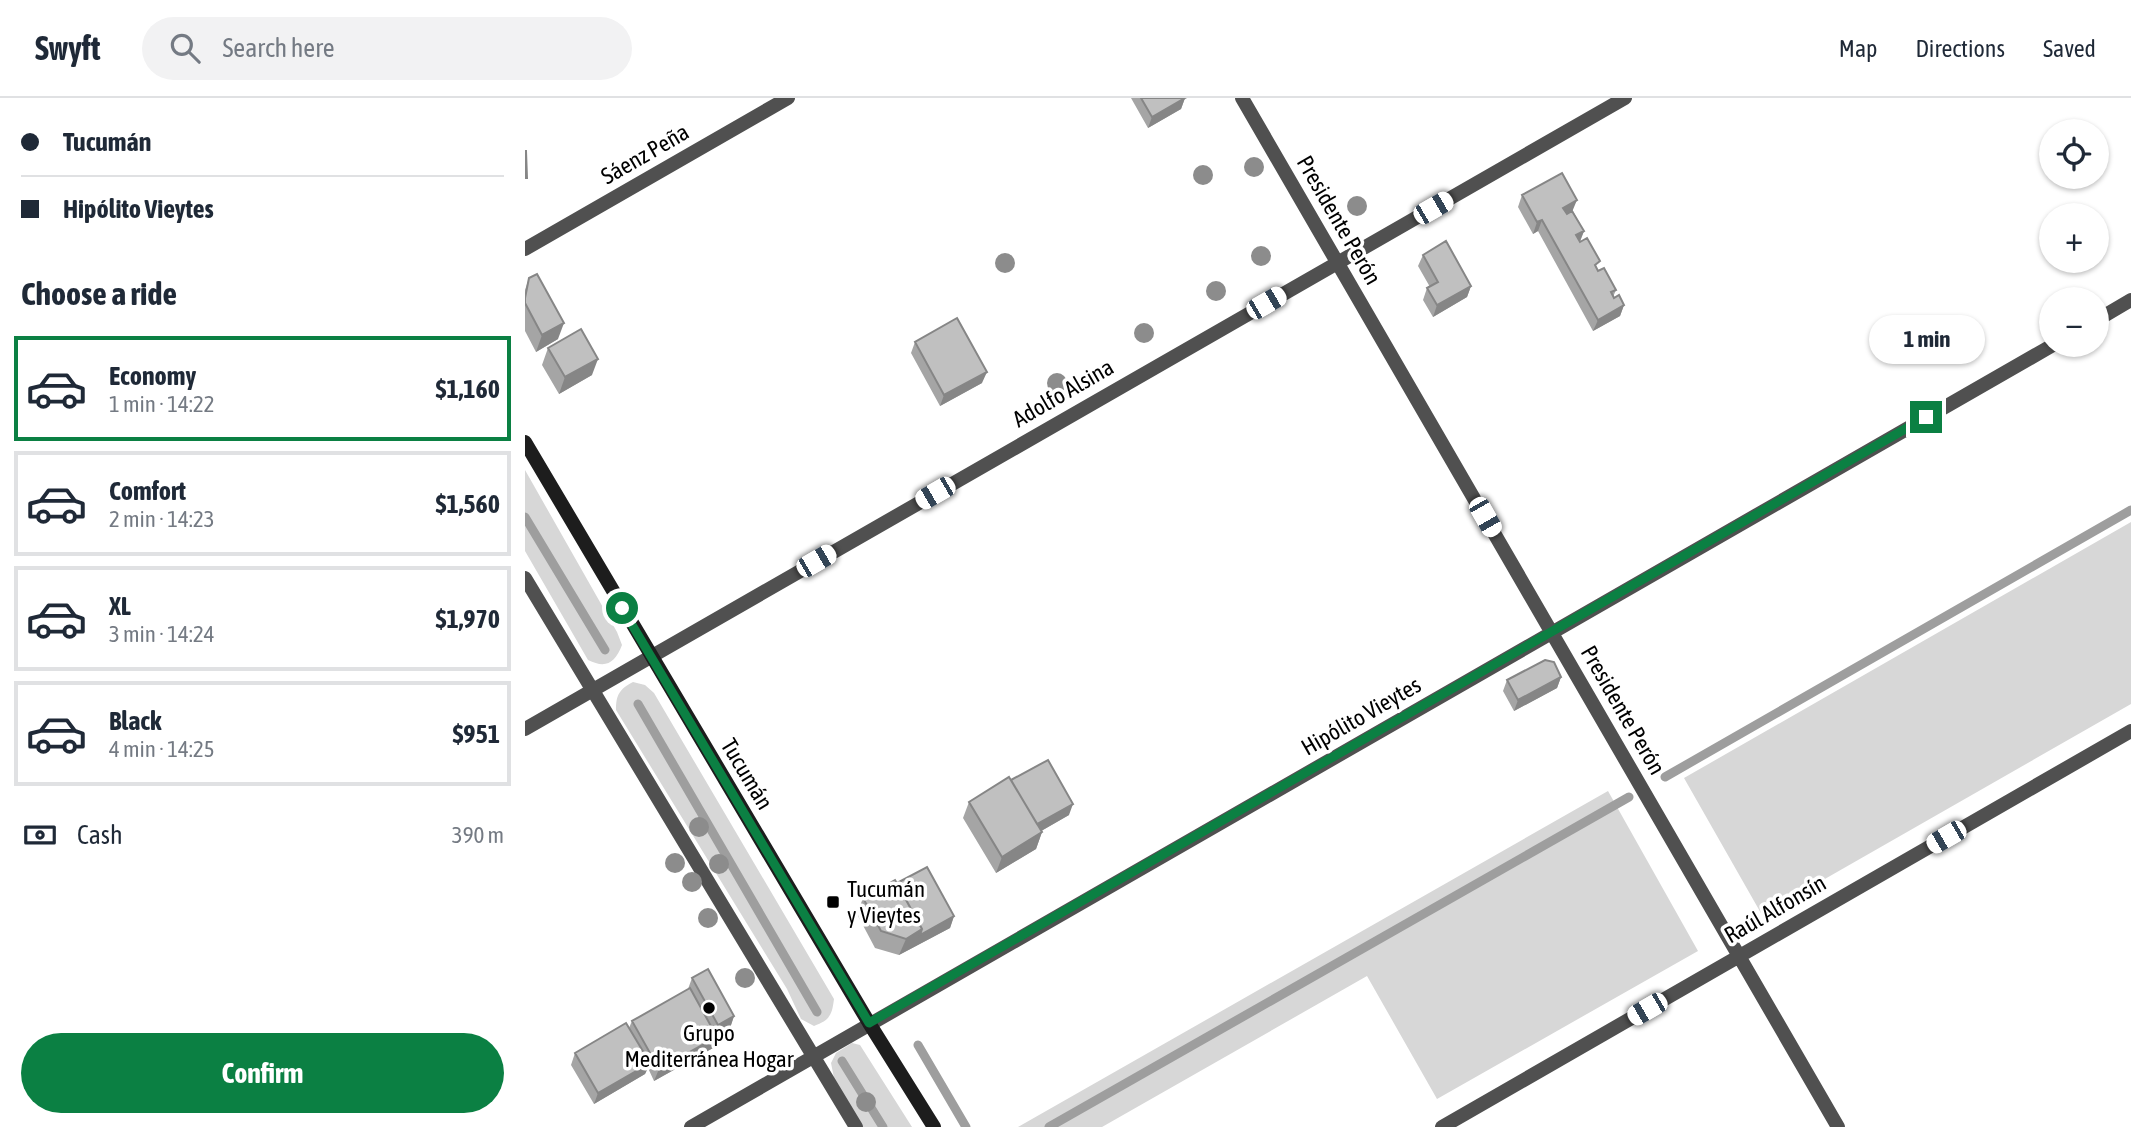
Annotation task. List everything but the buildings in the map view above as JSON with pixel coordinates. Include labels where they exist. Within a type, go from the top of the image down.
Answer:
[{"type":"main road","name":"Tucumán","points":[[525,442],[869,1023],[934,1127]]},
{"type":"street","name":"Sáenz Peña","points":[[525,250],[788,98]]},
{"type":"street","name":"Presidente Perón","points":[[1242,98],[1838,1127]]},
{"type":"street","name":"Adolfo Alsina","points":[[525,729],[1625,98]]},
{"type":"street","points":[[2109,313],[2131,300]]},
{"type":"street","name":"Hipólito Vieytes","points":[[691,1127],[2039,353]]},
{"type":"street","points":[[525,578],[856,1127]]},
{"type":"street","name":"Raúl Alfonsín","points":[[1441,1127],[2131,731]]},
{"type":"shaded area","points":[[525,470],[617,632],[622,645],[609,663],[600,664],[588,660],[525,551]]},
{"type":"shaded area","points":[[2131,522],[2131,704],[1762,915],[1684,778]]},
{"type":"shaded area","points":[[633,682],[645,685],[654,693],[834,999],[831,1013],[824,1022],[814,1026],[801,1019],[787,989],[616,710],[620,693]]},
{"type":"shaded area","points":[[1608,791],[1698,951],[1437,1099],[1367,976],[1102,1127],[1018,1127]]},
{"type":"shaded area","points":[[852,1043],[860,1045],[912,1127],[862,1127],[834,1078],[831,1063],[836,1053]]},
{"type":"waterway","points":[[1665,777],[2131,510]]},
{"type":"waterway","points":[[525,517],[605,650]]},
{"type":"waterway","points":[[638,704],[817,1012]]},
{"type":"waterway","points":[[1049,1127],[1629,797]]},
{"type":"waterway","points":[[918,1045],[966,1127]]},
{"type":"waterway","points":[[842,1061],[883,1127]]},
{"type":"place","name":"Tucumán y Vieytes","points":[[833,902]]},
{"type":"place","name":"Grupo Mediterránea Hogar","points":[[709,1008]]},
{"type":"route","points":[[622,608],[869,1023],[1926,417]]}]
